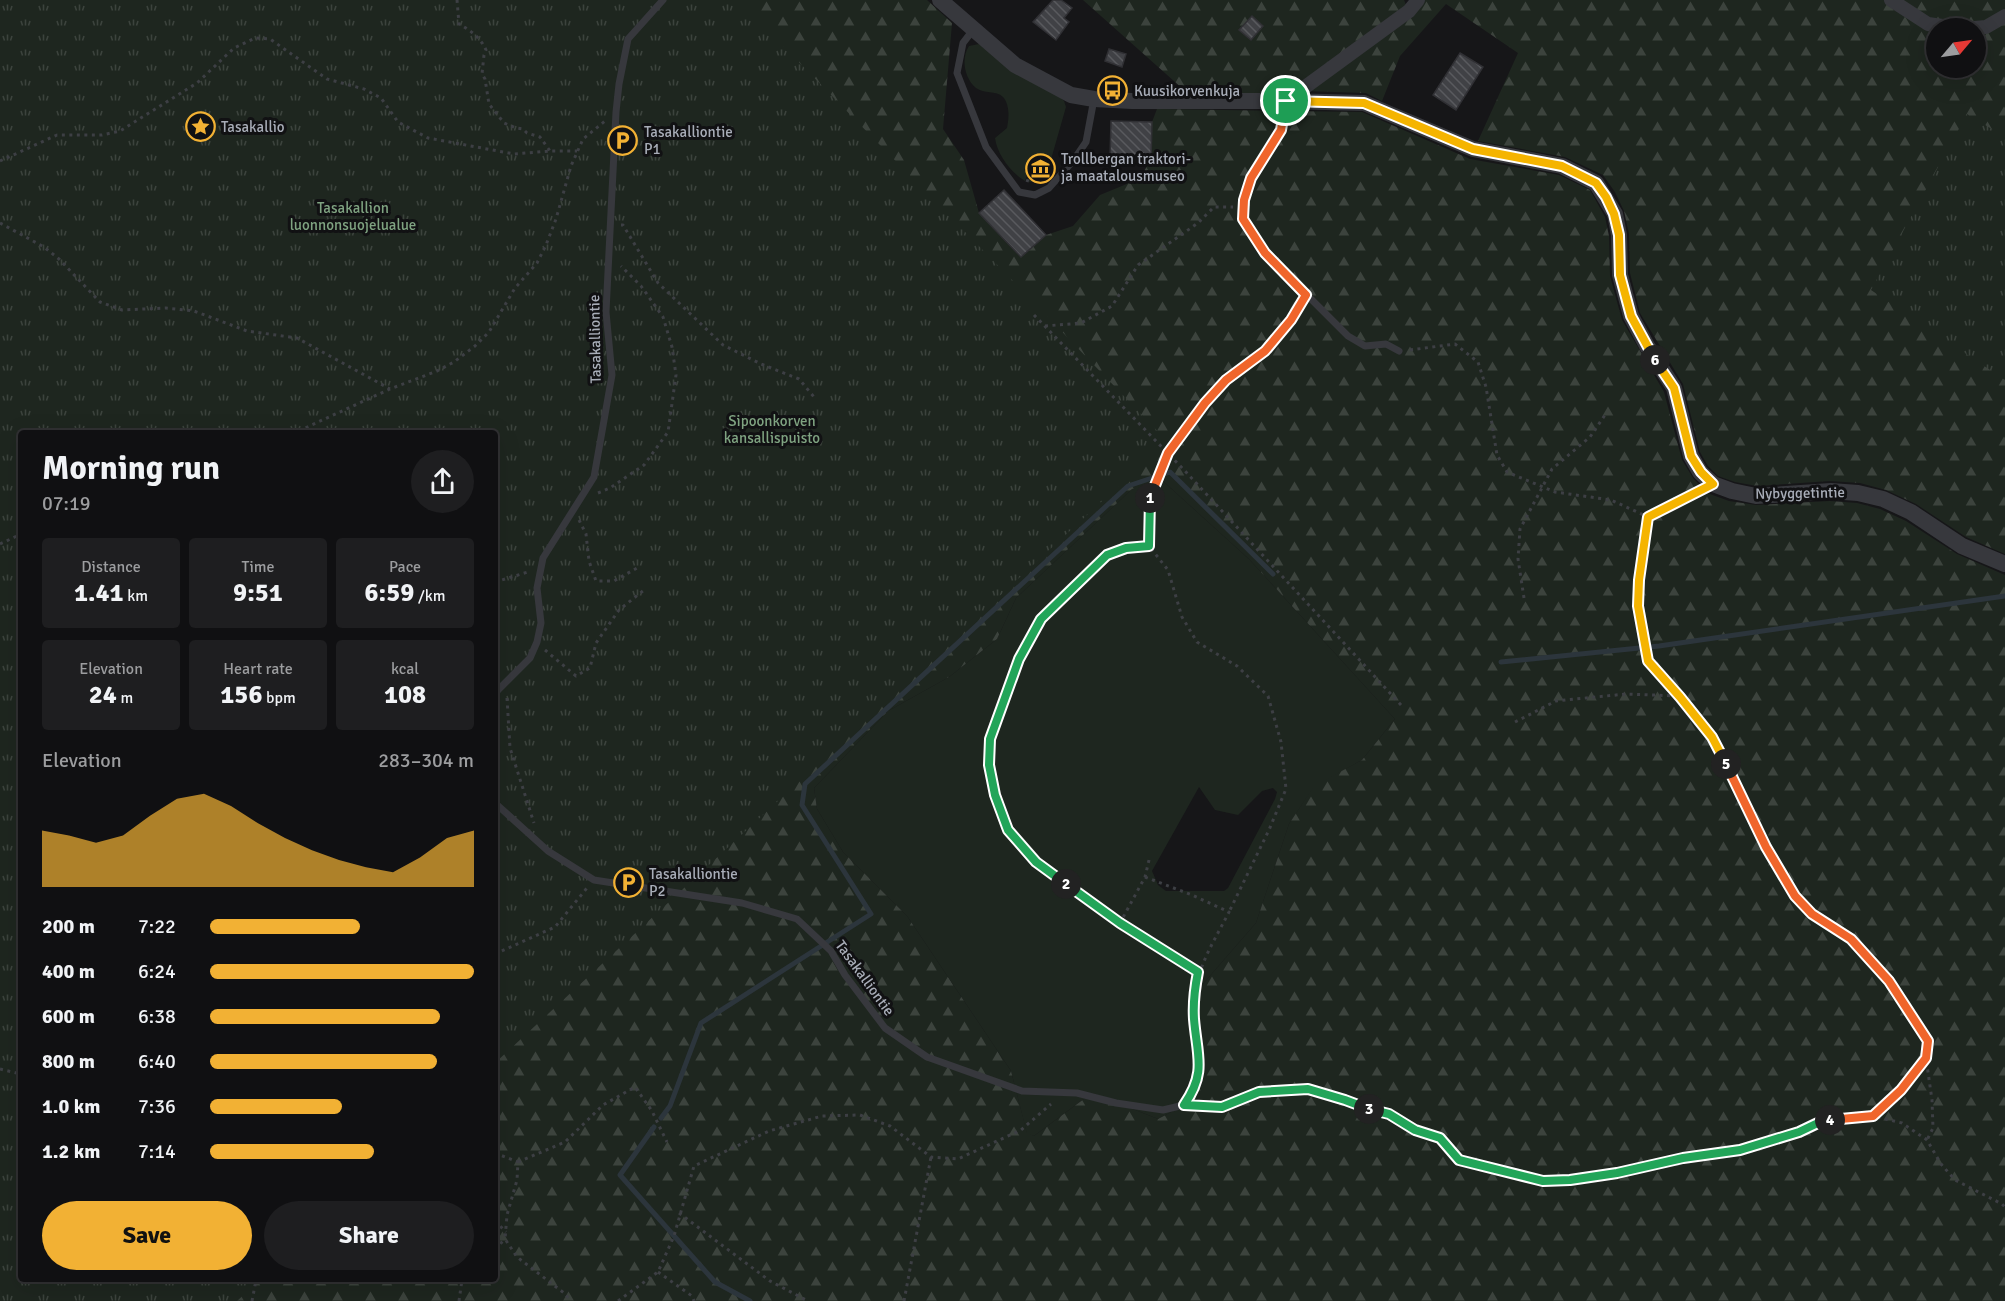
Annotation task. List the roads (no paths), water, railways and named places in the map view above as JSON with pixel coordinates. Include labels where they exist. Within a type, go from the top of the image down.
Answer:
[{"type":"street","points":[[940,0],[973,30],[1024,70],[1071,95],[1131,101],[1286,101],[1409,11],[1418,0]]},
{"type":"street","points":[[1891,0],[1926,23]]},
{"type":"street","points":[[1986,26],[2002,22]]},
{"type":"street","name":"Nybyggetintie","points":[[1286,101],[1364,103],[1473,149],[1562,166],[1596,183],[1614,214],[1619,235],[1620,275],[1631,316],[1674,388],[1691,456],[1701,472],[1713,484],[1756,496],[1831,491],[1858,493],[1883,499],[1911,512],[1962,546],[2005,564]]},
{"type":"lane","name":"Tasakalliontie","points":[[498,691],[530,658],[537,642],[541,623],[537,588],[543,558],[594,477],[612,375],[606,312],[616,112],[628,39],[663,0]]},
{"type":"lane","points":[[973,30],[963,43],[957,72],[986,147],[1019,192],[1035,195],[1049,188],[1073,161],[1086,142],[1094,99]]},
{"type":"lane","points":[[1286,101],[1281,130],[1251,178],[1243,219],[1265,253],[1348,336],[1365,346],[1386,344],[1399,351]]},
{"type":"lane","name":"Tasakalliontie","points":[[498,806],[548,850],[594,880],[742,903],[797,919],[831,951],[845,975],[885,1028],[927,1057],[1022,1091],[1077,1093],[1116,1103],[1163,1110],[1184,1105],[1193,1092]]},
{"type":"waterway","points":[[661,1118],[670,1106],[701,1023],[871,914],[802,805],[805,784],[1128,486],[1170,472],[1273,574]]},
{"type":"waterway","points":[[1501,662],[1659,646],[2005,596]]},
{"type":"waterway","points":[[654,1127],[620,1175],[715,1282],[750,1301]]},
{"type":"place","name":"Kuusikorvenkuja","points":[[1113,91]]},
{"type":"place","name":"Tasakallio","points":[[200,127]]},
{"type":"place","name":"Tasakalliontie P1","points":[[623,141]]},
{"type":"place","name":"Trollbergan traktori- ja maatalousmuseo","points":[[1040,168]]},
{"type":"place","name":"Tasakalliontie P2","points":[[628,883]]},
{"type":"park label","name":"Tasakallion luonnonsuojelualue","points":[[353,216]]},
{"type":"park label","name":"Sipoonkorven kansallispuisto","points":[[772,430]]}]
